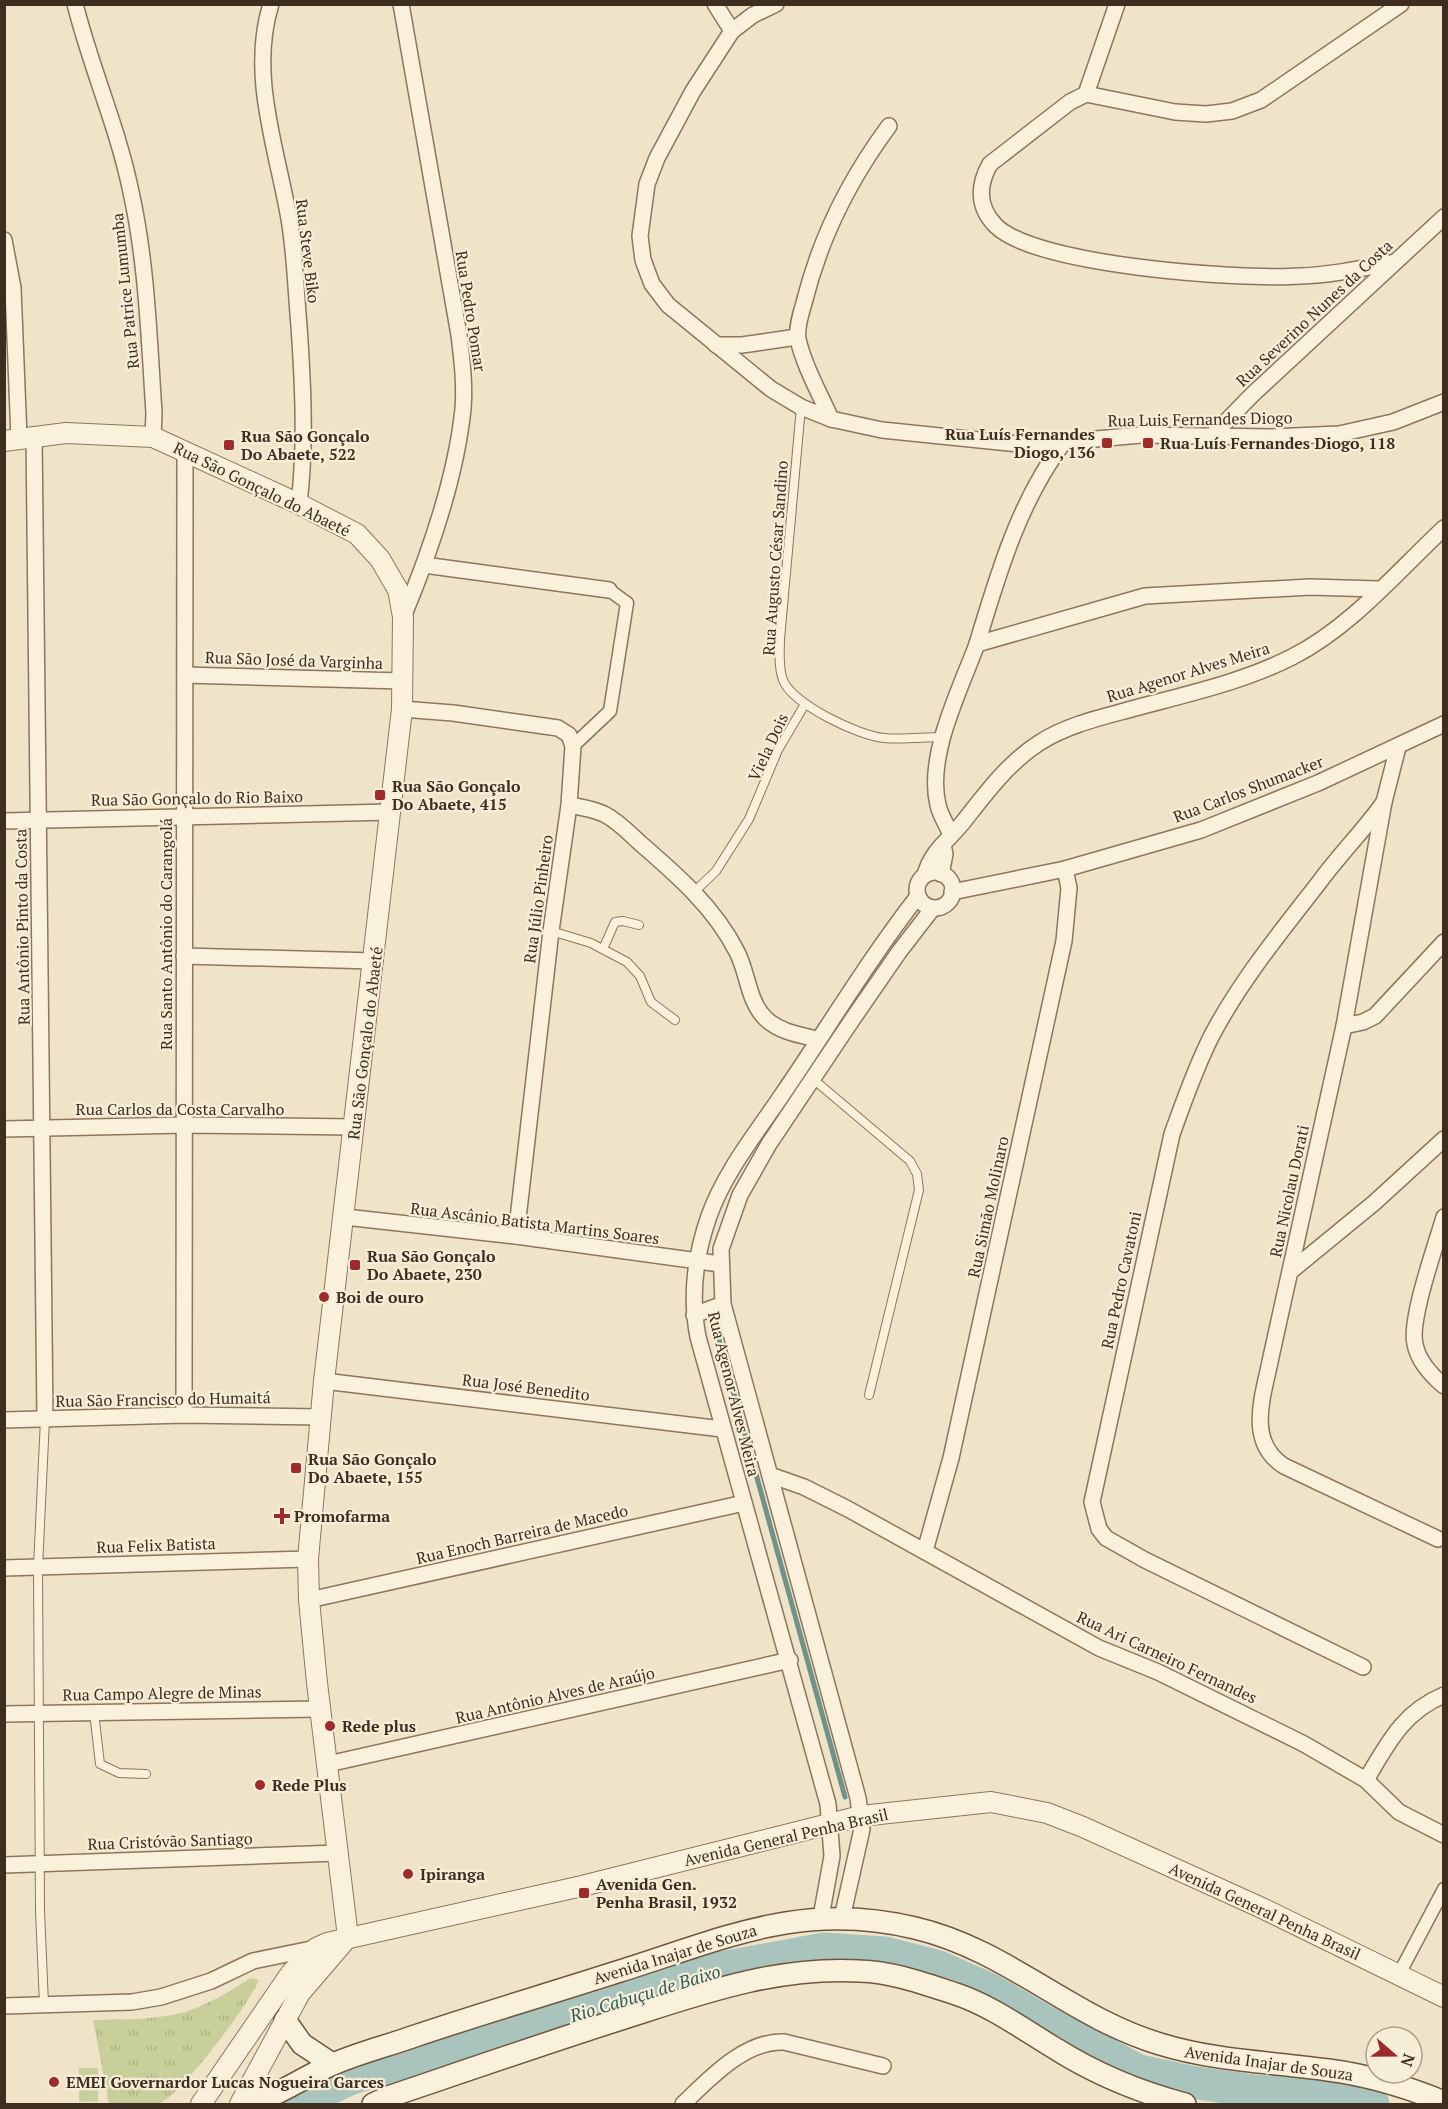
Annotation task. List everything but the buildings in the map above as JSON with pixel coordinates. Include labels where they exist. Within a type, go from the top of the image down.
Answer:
[{"type":"main road","name":"Avenida Inajar de Souza","points":[[252,2104],[332,2064],[698,1943],[755,1928],[832,1917],[912,1927],[972,1945],[1105,2024],[1156,2043],[1212,2058],[1342,2072],[1396,2085],[1443,2102]]},
{"type":"main road","points":[[373,2104],[544,2044],[731,1984],[794,1972],[840,1970],[882,1973],[960,1996],[1020,2025],[1055,2049],[1125,2086],[1185,2104]]},
{"type":"main road","points":[[285,2020],[302,2044],[332,2064]]},
{"type":"street","name":"Rua Patrice Lumumba","points":[[75,4],[88,54],[120,145],[141,241],[153,391],[153,437]]},
{"type":"street","name":"Rua Steve Biko","points":[[271,4],[267,16],[263,57],[266,114],[290,226],[304,400],[303,472],[299,504]]},
{"type":"street","name":"Rua Pedro Pomar","points":[[401,4],[459,335],[464,378],[462,410],[454,459],[424,565],[403,617]]},
{"type":"street","points":[[715,4],[732,31],[753,15],[776,4]]},
{"type":"street","points":[[1395,262],[1298,277],[1179,272],[1130,266],[1062,254],[1007,234],[996,226],[983,207],[980,191],[990,164],[1070,102],[1086,94],[1175,112],[1206,114],[1232,111],[1261,100],[1286,85],[1401,4]]},
{"type":"street","points":[[1086,94],[1117,5]]},
{"type":"street","name":"Rua Luis Fernandes Diogo","points":[[732,31],[693,91],[657,158],[647,184],[640,236],[643,260],[652,284],[669,305],[771,389],[801,407],[831,419],[882,430],[986,442],[1063,443],[1141,435],[1211,437],[1339,434],[1393,422],[1443,402]]},
{"type":"street","points":[[831,419],[797,337],[810,279],[841,200],[860,165],[889,126]]},
{"type":"street","name":"Rua Severino Nunes da Costa","points":[[1211,437],[1253,394],[1443,217]]},
{"type":"street","name":"Rua Antônio Pinto da Costa","points":[[4,240],[13,288],[38,820],[45,1419]]},
{"type":"street","points":[[716,345],[742,345],[797,337]]},
{"type":"street","name":"Rua São Gonçalo do Abaeté","points":[[19,438],[98,433],[153,437],[339,524],[368,545],[380,559],[398,590],[403,617],[402,709],[345,1217],[324,1380],[308,1559],[309,1600],[320,1709],[348,1937]]},
{"type":"street","points":[[947,840],[935,787],[939,752],[977,644],[994,587],[1024,507],[1043,469],[1063,443]]},
{"type":"street","name":"Rua Santo Antônio do Carangolá","points":[[183,1415],[185,452]]},
{"type":"street","name":"Rua Agenor Alves Meira","points":[[933,874],[932,856],[990,788],[1019,758],[1039,742],[1095,719],[1234,679],[1293,657],[1341,624],[1443,528]]},
{"type":"street","points":[[402,709],[453,713],[558,728],[569,735],[573,746],[610,711],[627,603],[609,590],[424,565]]},
{"type":"street","points":[[977,644],[1144,596],[1310,587],[1378,590]]},
{"type":"street","name":"Rua São José da Varginha","points":[[185,675],[402,681]]},
{"type":"street","name":"Rua Carlos Shumacker","points":[[952,892],[1065,868],[1201,830],[1318,783],[1443,724]]},
{"type":"street","name":"Rua Júlio Pinheiro","points":[[516,1236],[551,931],[569,805],[573,746]]},
{"type":"street","name":"Rua Nicolau Dorati","points":[[1398,747],[1384,802],[1344,1026],[1262,1407],[1260,1432],[1264,1448],[1272,1458],[1316,1483],[1438,1539]]},
{"type":"street","name":"Rua Pedro Cavatoni","points":[[1363,1667],[1145,1560],[1106,1538],[1099,1529],[1092,1502],[1172,1134],[1190,1082],[1212,1035],[1254,970],[1322,877],[1363,831],[1384,802]]},
{"type":"street","points":[[569,805],[593,810],[615,820],[693,893],[727,933],[739,956],[757,1007],[765,1018],[776,1027],[817,1039]]},
{"type":"street","name":"Rua São Gonçalo do Rio Baixo","points":[[4,821],[184,815],[391,812]]},
{"type":"street","name":"Rua Simão Molinaro","points":[[925,1551],[953,1447],[1064,941],[1069,888],[1065,868]]},
{"type":"street","points":[[933,874],[950,881],[952,892],[944,906],[933,908],[927,906],[918,896],[918,884],[933,874]]},
{"type":"street","name":"Rua Agenor Alves Meira","points":[[832,1917],[832,1856],[828,1804],[790,1660],[722,1429],[694,1315],[696,1263],[704,1231],[719,1193],[817,1039],[918,896]]},
{"type":"street","name":"Rua Agenor Alves Meira","points":[[832,1917],[862,1829],[861,1816],[723,1304],[720,1264],[728,1224],[740,1195],[769,1144],[899,952],[933,908]]},
{"type":"street","points":[[1344,1026],[1363,1022],[1375,1016],[1443,942]]},
{"type":"street","points":[[184,956],[374,961]]},
{"type":"street","name":"Rua Carlos da Costa Carvalho","points":[[4,1129],[184,1125],[355,1127]]},
{"type":"street","points":[[1291,1271],[1374,1203],[1443,1140]]},
{"type":"street","name":"Rua Ascânio Batista Martins Soares","points":[[345,1217],[516,1236],[696,1263],[720,1264]]},
{"type":"street","points":[[1443,1217],[1418,1311],[1414,1342],[1425,1366],[1443,1386]]},
{"type":"street","points":[[694,1315],[723,1304]]},
{"type":"street","name":"Rua José Benedito","points":[[324,1380],[722,1429]]},
{"type":"street","name":"Rua São Francisco do Humaitá","points":[[4,1420],[183,1415],[321,1417]]},
{"type":"street","name":"Rua Ari Carneiro Fernandes","points":[[770,1475],[823,1496],[1099,1648],[1158,1672],[1244,1713],[1365,1780],[1400,1812],[1443,1835]]},
{"type":"street","name":"Rua Enoch Barreira de Macedo","points":[[309,1600],[744,1503]]},
{"type":"street","name":"Rua Felix Batista","points":[[4,1568],[308,1559]]},
{"type":"street","name":"Rua Antônio Alves de Araújo","points":[[327,1764],[790,1660]]},
{"type":"street","points":[[1365,1780],[1405,1719],[1419,1707],[1443,1695]]},
{"type":"street","name":"Rua Campo Alegre de Minas","points":[[4,1714],[320,1709]]},
{"type":"street","name":"Avenida General Penha Brasil","points":[[201,2104],[279,1989],[316,1948],[348,1937],[582,1886],[861,1816],[991,1802],[1047,1814],[1252,1904],[1443,1996]]},
{"type":"street","name":"Rua Cristóvão Santiago","points":[[4,1864],[337,1853]]},
{"type":"street","points":[[1398,1976],[1443,1888]]},
{"type":"street","points":[[240,2104],[285,2020],[312,1977],[348,1937]]},
{"type":"street","points":[[4,2006],[132,2002],[161,1997],[211,1981],[253,1961],[316,1948]]},
{"type":"street","points":[[683,2104],[733,2061],[755,2047],[768,2042],[784,2042],[883,2066]]},
{"type":"lane","name":"Rua Augusto César Sandino","points":[[801,407],[779,661],[783,681],[790,691],[805,704]]},
{"type":"lane","name":"Viela Dois","points":[[693,893],[716,871],[749,819],[778,750],[805,704],[872,736],[885,739],[944,737]]},
{"type":"lane","points":[[603,949],[615,922],[623,921],[639,925]]},
{"type":"lane","points":[[551,931],[603,949],[635,968],[651,1002],[675,1020]]},
{"type":"lane","points":[[813,1079],[910,1161],[917,1174],[919,1190],[869,1395]]},
{"type":"lane","points":[[45,1419],[38,1567],[45,2004]]},
{"type":"lane","points":[[94,1712],[100,1764],[119,1773],[146,1774]]},
{"type":"green space","points":[[251,1978],[259,1980],[243,2008],[199,2066],[170,2096],[160,2103],[149,2106],[109,2104],[93,2020],[174,2015],[211,2001]]},
{"type":"green space","points":[[79,2068],[98,2068],[98,2101],[79,2102]]},
{"type":"waterway","points":[[716,1329],[845,1797]]},
{"type":"waterway","name":"Rio Cabuçu de Baixo","points":[[296,2104],[349,2079],[605,2006],[705,1971],[824,1949],[885,1953],[939,1967],[989,1989],[1139,2071],[1190,2082],[1254,2091],[1346,2097],[1373,2104]]},
{"type":"place","name":"Rua Luís Fernandes Diogo, 136","points":[[1107,443]]},
{"type":"place","name":"Rua Luís Fernandes Diogo, 118","points":[[1148,443]]},
{"type":"place","name":"Rua São Gonçalo Do Abaete, 522","points":[[229,445]]},
{"type":"place","name":"Rua São Gonçalo Do Abaete, 415","points":[[380,795]]},
{"type":"place","name":"Rua São Gonçalo Do Abaete, 230","points":[[355,1265]]},
{"type":"place","name":"Boi de ouro","points":[[324,1297]]},
{"type":"place","name":"Rua São Gonçalo Do Abaete, 155","points":[[296,1468]]},
{"type":"place","name":"Promofarma","points":[[282,1516]]},
{"type":"place","name":"Rede plus","points":[[330,1726]]},
{"type":"place","name":"Rede Plus","points":[[260,1785]]},
{"type":"place","name":"Ipiranga","points":[[408,1874]]},
{"type":"place","name":"Avenida Gen. Penha Brasil, 1932","points":[[584,1893]]},
{"type":"place","name":"EMEI Governardor Lucas Nogueira Garces","points":[[54,2082]]}]
